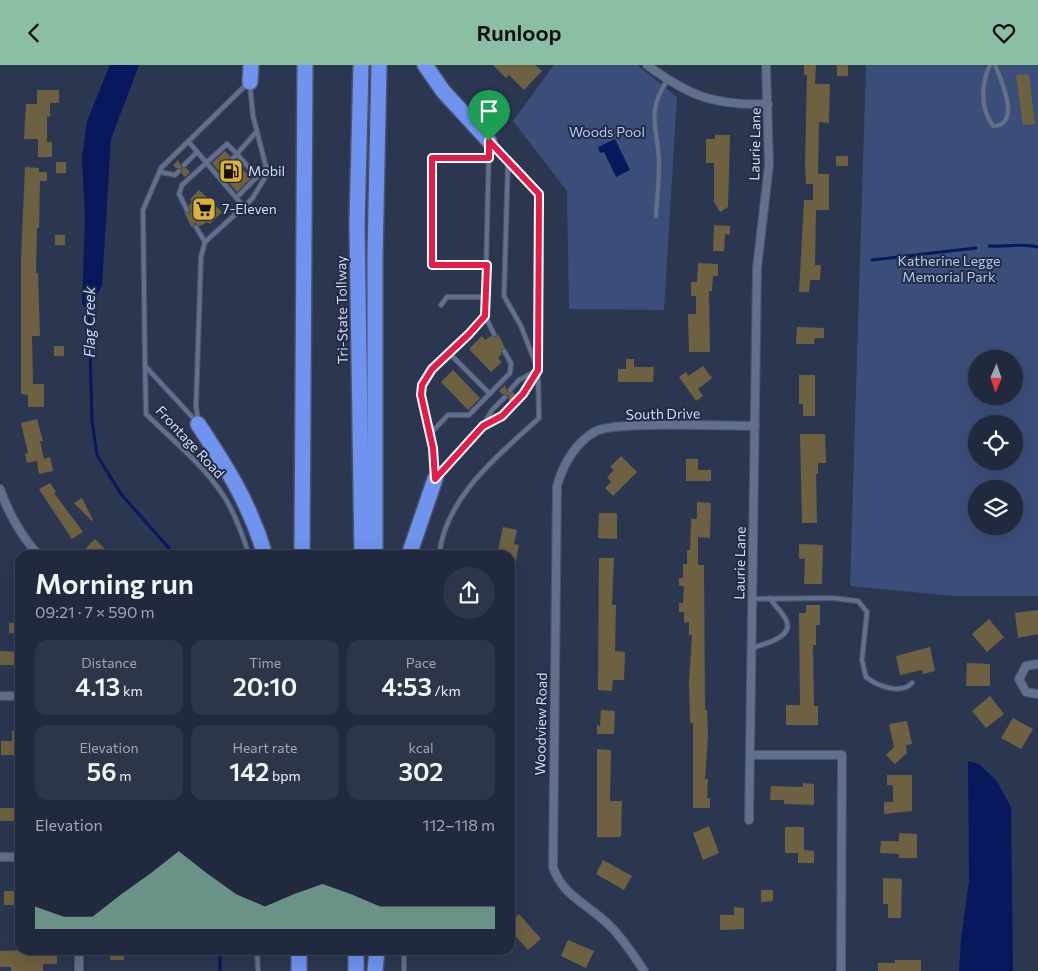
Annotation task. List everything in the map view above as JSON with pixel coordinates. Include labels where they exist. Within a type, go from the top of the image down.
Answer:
[{"type":"highway","points":[[250,82],[251,65]]},
{"type":"highway","points":[[302,550],[305,65]]},
{"type":"highway","name":"Tri-State Tollway","points":[[361,65],[358,225],[362,550]]},
{"type":"highway","points":[[375,550],[375,257],[379,65]]},
{"type":"highway","points":[[425,65],[443,91],[489,141]]},
{"type":"highway","points":[[198,424],[237,484],[255,525],[263,550]]},
{"type":"highway","points":[[411,550],[435,479]]},
{"type":"highway","points":[[299,955],[299,971]]},
{"type":"highway","points":[[356,955],[356,971]]},
{"type":"highway","points":[[372,955],[374,971]]},
{"type":"highway","points":[[374,971],[376,955]]},
{"type":"street","points":[[647,65],[696,95],[735,105],[768,104]]},
{"type":"street","name":"Laurie Lane","points":[[749,820],[757,268],[769,165],[766,65]]},
{"type":"street","name":"South Drive","points":[[578,445],[598,430],[614,427],[754,426]]},
{"type":"street","name":"Woodview Road","points":[[578,445],[560,474],[556,507],[553,867],[557,881],[571,895],[611,927],[630,949],[644,971]]},
{"type":"street","points":[[0,489],[4,500],[29,545],[34,550]]},
{"type":"street","points":[[1038,664],[1026,666],[1019,679],[1026,692],[1038,694]]},
{"type":"street","points":[[0,696],[15,696]]},
{"type":"street","points":[[750,755],[842,755],[841,971]]},
{"type":"street","points":[[0,857],[15,857]]},
{"type":"street","points":[[79,955],[79,971]]},
{"type":"lane","points":[[990,65],[984,83],[985,113],[993,126],[999,126],[1007,118],[1008,105],[1003,82],[995,65]]},
{"type":"lane","points":[[656,216],[659,164],[653,119],[659,92],[668,79]]},
{"type":"lane","points":[[198,424],[196,405],[200,263],[205,242],[257,193],[266,176],[266,167],[257,131],[250,82]]},
{"type":"lane","name":"Frontage Road","points":[[248,550],[224,497],[208,475],[146,414],[143,210],[160,172],[188,141],[250,82]]},
{"type":"lane","points":[[233,158],[257,131]]},
{"type":"lane","points":[[188,141],[205,163],[227,184],[244,207]]},
{"type":"lane","points":[[489,141],[485,316],[494,334]]},
{"type":"lane","points":[[439,550],[440,543],[457,503],[486,468],[539,418],[539,194],[489,141]]},
{"type":"lane","points":[[188,210],[180,194],[182,185],[227,143],[257,177],[236,198]]},
{"type":"lane","points":[[184,165],[197,152]]},
{"type":"lane","points":[[487,265],[432,265],[432,158],[489,158]]},
{"type":"lane","points":[[508,161],[504,296],[521,326],[538,370]]},
{"type":"lane","points":[[243,169],[247,165]]},
{"type":"lane","points":[[160,172],[175,175],[179,171]]},
{"type":"lane","points":[[196,227],[205,242]]},
{"type":"lane","points":[[441,305],[447,297],[486,297]]},
{"type":"lane","points":[[435,479],[430,434],[421,395],[422,385],[432,369],[485,316]]},
{"type":"lane","points":[[430,434],[448,415],[469,415],[490,394],[512,369],[504,351]]},
{"type":"lane","points":[[449,353],[490,394]]},
{"type":"lane","points":[[145,366],[198,424]]},
{"type":"lane","points":[[510,390],[520,380],[538,370]]},
{"type":"lane","points":[[483,426],[502,416],[523,394],[538,370]]},
{"type":"lane","points":[[435,479],[483,426],[492,410],[505,397]]},
{"type":"lane","points":[[752,648],[783,636],[786,631],[787,621],[770,598]]},
{"type":"lane","points":[[752,599],[832,598],[858,601],[867,612],[862,660],[866,677],[899,690],[907,688],[912,683]]},
{"type":"lane","points":[[258,955],[258,971]]},
{"type":"lane","points":[[404,955],[404,971]]},
{"type":"green space","name":"Woods Pool","points":[[554,65],[637,65],[677,97],[664,310],[569,309],[567,191],[513,121]]},
{"type":"green space","name":"Katherine Legge Memorial Park","points":[[866,65],[1038,65],[1038,596],[954,596],[850,586]]},
{"type":"shaded area","points":[[110,65],[139,65],[111,139],[102,285],[89,311],[82,304],[85,219],[82,158],[87,121]]},
{"type":"shaded area","points":[[615,139],[630,170],[616,177],[604,152],[600,153],[598,147]]},
{"type":"shaded area","points":[[968,761],[979,764],[996,780],[1011,807],[1013,971],[959,971],[961,939],[969,881]]},
{"type":"building","points":[[493,65],[535,65],[542,71],[524,90],[509,75],[506,78]]},
{"type":"building","points":[[804,65],[816,65],[815,84],[830,84],[829,123],[819,122],[818,174],[829,174],[829,210],[816,210],[815,265],[821,265],[820,280],[810,280],[809,292],[799,292],[804,200],[813,200],[813,184],[806,184],[807,75],[804,75]]},
{"type":"building","points":[[837,65],[848,65],[848,76],[837,76]]},
{"type":"building","points":[[1029,74],[1035,124],[1023,125],[1016,75]]},
{"type":"building","points":[[37,90],[59,90],[59,103],[50,103],[50,117],[47,116],[47,142],[52,142],[52,157],[38,157],[38,139],[24,139],[26,104],[37,104]]},
{"type":"building","points":[[715,135],[730,135],[728,207],[720,212],[714,202],[714,163],[706,163],[706,139],[715,139]]},
{"type":"building","name":"Mobil","points":[[225,151],[230,156],[230,160],[235,161],[251,178],[237,192],[212,163]]},
{"type":"building","points":[[836,156],[848,156],[848,166],[836,166]]},
{"type":"building","points":[[178,160],[181,167],[186,168],[190,172],[185,177],[182,174],[182,169],[176,168],[173,165]]},
{"type":"building","points":[[56,162],[66,162],[66,173],[56,173]]},
{"type":"building","points":[[25,167],[39,168],[39,172],[47,172],[47,181],[40,181],[39,228],[37,228],[36,273],[38,273],[40,336],[32,336],[33,384],[44,384],[44,407],[28,407],[28,395],[21,394],[21,260]]},
{"type":"building","name":"7-Eleven","points":[[199,190],[222,212],[210,224],[207,222],[200,226],[195,223],[192,228],[184,212],[190,212],[189,206],[192,202],[190,199]]},
{"type":"building","points":[[714,225],[730,226],[730,235],[725,234],[724,251],[713,251]]},
{"type":"building","points":[[55,235],[65,235],[65,245],[55,245]]},
{"type":"building","points":[[698,263],[718,264],[718,276],[713,276],[712,291],[709,291],[710,352],[689,352],[688,314],[696,314],[696,296],[691,296],[691,282],[697,282]]},
{"type":"building","points":[[797,327],[824,328],[824,338],[815,338],[814,344],[796,344]]},
{"type":"building","points":[[498,334],[505,348],[501,349],[501,355],[498,358],[502,362],[491,372],[469,349],[482,336],[485,340],[491,336],[496,337]]},
{"type":"building","points":[[54,346],[64,346],[64,356],[54,356]]},
{"type":"building","points":[[626,359],[634,359],[634,367],[654,367],[653,382],[618,382],[618,369],[626,369]]},
{"type":"building","points":[[703,366],[712,378],[698,389],[703,396],[696,401],[679,377],[686,372],[688,376]]},
{"type":"building","points":[[453,370],[480,398],[468,410],[441,382]]},
{"type":"building","points":[[799,375],[815,375],[815,416],[803,416],[803,404],[799,404]]},
{"type":"building","points":[[505,385],[507,392],[513,392],[516,396],[510,402],[508,395],[502,394],[499,391]]},
{"type":"building","points":[[37,419],[43,441],[40,441],[44,459],[50,457],[53,471],[39,474],[37,461],[27,463],[25,454],[28,453],[21,423]]},
{"type":"building","points":[[800,434],[825,434],[826,463],[818,463],[818,474],[816,474],[817,523],[802,523]]},
{"type":"building","points":[[621,456],[637,472],[613,496],[605,488],[611,482],[607,477],[614,470],[610,467]]},
{"type":"building","points":[[686,459],[698,459],[698,470],[711,470],[711,481],[686,481]]},
{"type":"building","points":[[50,483],[56,492],[54,493],[83,532],[72,539],[39,489]]},
{"type":"building","points":[[82,498],[93,520],[92,521],[74,503]]},
{"type":"building","points":[[697,502],[711,503],[710,538],[698,537],[698,565],[704,565],[705,710],[707,710],[708,736],[705,779],[708,779],[707,798],[710,798],[710,808],[693,808],[693,723],[690,723],[689,680],[692,635],[689,635],[689,622],[684,623],[684,612],[679,612],[679,603],[683,603],[684,586],[679,586],[679,578],[683,578],[683,564],[687,564],[687,550],[690,550],[691,519],[697,519]]},
{"type":"building","points":[[599,513],[617,513],[617,539],[598,538]]},
{"type":"building","points":[[503,527],[517,530],[514,544],[519,545],[515,565],[515,550],[498,550]]},
{"type":"building","points":[[95,539],[106,550],[86,550]]},
{"type":"building","points":[[799,544],[823,545],[822,584],[804,584],[805,559],[799,559]]},
{"type":"building","points":[[599,558],[614,558],[612,605],[616,605],[615,651],[625,652],[624,680],[613,680],[612,691],[598,690]]},
{"type":"building","points":[[806,605],[820,605],[820,625],[816,625],[816,645],[813,645],[814,706],[818,706],[818,725],[786,725],[786,705],[800,705],[799,613],[806,613]]},
{"type":"building","points":[[1038,610],[1038,634],[1018,638],[1015,613]]},
{"type":"building","points":[[989,619],[1004,637],[987,652],[972,634]]},
{"type":"building","points":[[9,623],[15,623],[15,633],[9,633]]},
{"type":"building","points":[[930,647],[935,671],[923,674],[922,670],[900,675],[896,656]]},
{"type":"building","points":[[0,651],[15,652],[15,665],[0,665]]},
{"type":"building","points":[[967,663],[990,664],[990,686],[966,686]]},
{"type":"building","points":[[990,696],[1004,714],[986,728],[972,711]]},
{"type":"building","points":[[601,710],[615,711],[614,734],[597,734],[597,725],[600,726]]},
{"type":"building","points":[[1013,718],[1033,729],[1021,749],[1001,738]]},
{"type":"building","points":[[907,721],[912,744],[906,745],[907,753],[895,764],[886,755],[894,747],[889,724]]},
{"type":"building","points":[[12,731],[15,731],[15,755],[1,755],[1,741],[12,741]]},
{"type":"building","points":[[597,749],[611,750],[610,801],[622,801],[621,837],[597,837]]},
{"type":"building","points":[[887,775],[912,775],[912,811],[884,814],[884,802],[893,802],[893,785],[887,785]]},
{"type":"building","points":[[803,783],[814,784],[814,805],[784,804],[784,800],[770,800],[771,786],[803,787]]},
{"type":"building","points":[[0,808],[15,808],[15,821],[0,821]]},
{"type":"building","points":[[709,826],[719,853],[703,860],[693,833]]},
{"type":"building","points":[[785,827],[804,827],[804,850],[814,851],[814,863],[798,863],[798,853],[785,853]]},
{"type":"building","points":[[899,833],[917,834],[917,858],[899,858],[899,854],[880,853],[881,841],[899,841]]},
{"type":"building","points":[[603,860],[632,876],[624,890],[596,874]]},
{"type":"building","points":[[883,878],[902,879],[901,918],[888,918],[888,904],[883,904]]},
{"type":"building","points":[[761,890],[773,890],[773,901],[761,902]]},
{"type":"building","points":[[4,891],[15,891],[15,905],[4,905]]},
{"type":"building","points":[[734,907],[744,908],[744,929],[720,930],[720,915],[734,915]]},
{"type":"building","points":[[519,914],[541,939],[528,950],[515,936],[515,918]]},
{"type":"building","points":[[568,940],[594,951],[586,968],[561,956]]},
{"type":"building","points":[[0,951],[15,951],[15,955],[57,955],[57,964],[43,964],[43,971],[11,971],[11,967],[0,967]]},
{"type":"building","points":[[110,955],[124,955],[124,960],[110,960]]},
{"type":"building","points":[[895,960],[921,960],[921,971],[878,971],[878,963],[895,963]]},
{"type":"waterway","points":[[989,246],[1026,245],[1038,247]]},
{"type":"waterway","points":[[872,260],[976,248]]},
{"type":"waterway","name":"Flag Creek","points":[[89,306],[92,421],[97,455],[121,494],[171,550]]},
{"type":"waterway","name":"Flag Creek","points":[[220,955],[220,971]]},
{"type":"place","name":"Mobil","points":[[231,171]]},
{"type":"place","name":"7-Eleven","points":[[204,209]]},
{"type":"route","points":[[489,141],[539,194],[538,370],[523,394],[502,416],[483,426],[435,479],[433,448],[421,395],[422,385],[432,369],[485,316],[487,265],[432,265],[432,158],[489,158],[489,141]]}]
